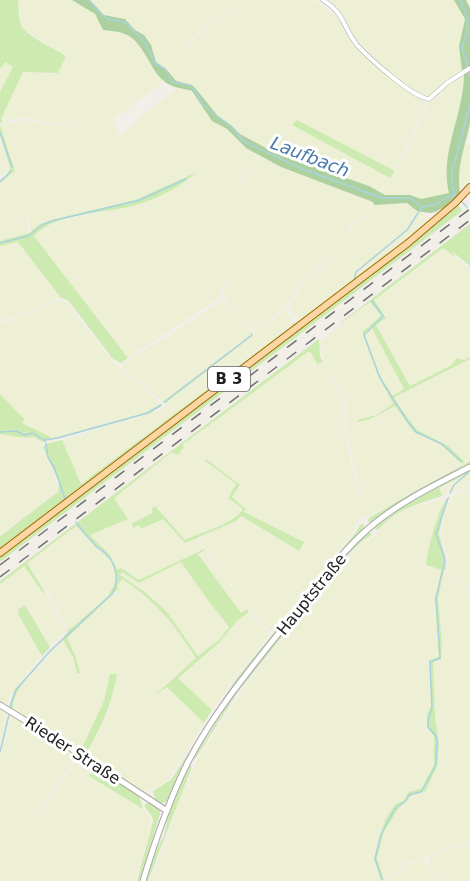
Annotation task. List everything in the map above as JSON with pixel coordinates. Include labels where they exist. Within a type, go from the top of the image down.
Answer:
[{"type":"main road","name":"B 3","points":[[0,553],[408,243],[455,203],[470,187]]},
{"type":"street","points":[[323,0],[343,19],[358,46],[403,86],[420,97],[429,99],[447,83],[468,70]]},
{"type":"street","name":"Hauptstraße","points":[[142,881],[167,811],[189,761],[237,686],[355,541],[370,527],[408,500],[470,467]]},
{"type":"street","name":"Rieder Straße","points":[[0,705],[167,811]]},
{"type":"green space","points":[[0,0],[18,0],[20,22],[24,29],[66,56],[58,73],[23,72],[1,119],[3,122],[0,123],[0,92],[13,67],[5,62],[0,69]]},
{"type":"green space","points":[[18,0],[72,0],[95,14],[103,30],[123,33],[140,46],[148,61],[164,81],[113,119],[119,136],[177,87],[192,91],[215,123],[227,129],[260,155],[242,182],[227,271],[219,298],[128,358],[34,236],[45,226],[67,219],[124,208],[162,196],[193,174],[134,200],[53,219],[40,224],[31,231],[21,196],[29,233],[0,241],[0,183],[15,171],[0,125],[25,120],[50,125],[68,124],[104,100],[71,121],[60,124],[45,123],[30,118],[3,122],[1,119],[23,72],[58,73],[65,56],[22,28]]},
{"type":"green space","points":[[72,0],[90,0],[104,15],[125,19],[135,30],[144,35],[151,45],[156,62],[176,81],[192,85],[217,115],[240,134],[275,153],[369,186],[385,195],[410,195],[421,199],[449,193],[447,164],[449,149],[463,89],[464,74],[470,71],[470,123],[460,166],[460,193],[452,203],[430,213],[417,211],[407,203],[374,205],[373,202],[281,167],[246,148],[227,129],[212,121],[192,91],[165,82],[154,70],[136,41],[120,32],[103,30],[95,14]]},
{"type":"green space","points":[[90,0],[244,0],[198,33],[181,57],[200,34],[245,0],[314,0],[341,19],[353,42],[426,104],[395,171],[298,121],[292,125],[390,178],[380,192],[275,153],[240,134],[217,115],[192,85],[176,81],[156,62],[144,35],[135,30],[125,19],[105,15]]},
{"type":"green space","points":[[331,0],[455,0],[465,19],[459,46],[462,72],[425,98],[405,85],[358,44],[343,16],[330,3]]},
{"type":"green space","points":[[454,0],[466,0],[470,8],[470,67],[462,72],[459,46],[465,19]]},
{"type":"green space","points":[[4,62],[13,67],[0,92],[0,69]]},
{"type":"green space","points":[[464,74],[464,91],[447,184],[450,193],[421,199],[410,195],[382,195],[381,193],[404,156],[430,100],[445,86]]},
{"type":"green space","points":[[297,120],[395,171],[390,178],[292,125]]},
{"type":"green space","points":[[0,125],[15,171],[0,183],[10,168],[0,135]]},
{"type":"green space","points":[[0,139],[8,167],[7,172],[0,177]]},
{"type":"green space","points":[[464,144],[470,145],[470,180],[459,190],[458,180]]},
{"type":"green space","points":[[261,156],[281,167],[373,202],[364,214],[351,224],[335,255],[313,271],[289,303],[256,331],[246,325],[223,296],[242,186]]},
{"type":"green space","points":[[197,172],[175,188],[153,199],[124,208],[55,222],[34,236],[128,358],[121,363],[113,359],[68,300],[61,298],[18,242],[0,246],[0,241],[29,233],[40,224],[135,200]]},
{"type":"green space","points":[[407,203],[422,212],[430,222],[301,321],[289,307],[307,279],[336,256],[352,227],[374,205]]},
{"type":"green space","points":[[456,205],[462,211],[0,562],[0,555]]},
{"type":"green space","points":[[470,224],[470,266],[453,252],[455,257],[443,248],[374,300],[386,318],[376,325],[410,386],[452,365],[457,358],[464,360],[470,357],[393,398],[417,430],[448,446],[465,462],[462,464],[440,444],[414,432],[395,406],[370,419],[358,422],[358,420],[376,415],[393,404],[377,373],[362,332],[381,316],[370,302],[340,323]],"holes":[[[372,328],[404,389],[392,396],[379,374],[364,335]]]},
{"type":"green space","points":[[18,242],[61,298],[0,322],[0,246]]},
{"type":"green space","points":[[443,248],[470,269],[470,357],[411,386],[376,325],[386,318],[374,300]]},
{"type":"green space","points":[[60,300],[65,301],[114,363],[161,404],[144,413],[52,438],[22,422],[24,420],[0,394],[0,324]]},
{"type":"green space","points":[[220,302],[227,304],[252,334],[163,402],[122,368],[123,364]]},
{"type":"green space","points":[[370,302],[381,318],[362,332],[377,373],[394,404],[368,417],[370,419],[395,406],[417,434],[440,444],[462,464],[364,519],[359,514],[359,488],[348,439],[346,414],[348,407],[323,360],[320,342]]},
{"type":"green space","points":[[286,309],[294,322],[292,326],[81,485],[62,440],[158,411]]},
{"type":"green space","points":[[294,322],[296,325],[0,550],[0,536],[58,492],[59,483],[43,448],[45,444],[62,440],[81,484],[292,326]]},
{"type":"green space","points":[[373,327],[404,389],[392,396],[379,374],[364,334]]},
{"type":"green space","points":[[250,331],[253,333],[252,336],[166,403],[163,402],[252,334]]},
{"type":"green space","points":[[319,339],[320,356],[323,362],[317,364],[308,352],[182,445],[184,447],[178,455],[172,452],[114,498],[128,519],[90,535],[110,555],[116,570],[121,568],[139,580],[204,549],[198,554],[241,613],[247,609],[249,612],[237,621],[219,643],[178,678],[212,710],[204,723],[167,687],[154,696],[196,658],[164,614],[122,579],[117,586],[119,588],[67,638],[80,673],[77,673],[73,657],[63,640],[31,672],[18,691],[13,710],[9,708],[14,690],[67,633],[68,629],[108,596],[117,581],[111,561],[76,526],[27,563],[45,592],[43,593],[24,566],[0,584],[0,581]],"holes":[[[181,562],[229,627],[219,640],[198,656],[167,612],[146,593],[120,575],[122,572],[139,583]]]},
{"type":"green space","points":[[308,352],[317,364],[323,362],[343,402],[346,441],[358,491],[359,519],[354,531],[273,630],[269,630],[245,606],[199,538],[235,521],[240,516],[298,551],[304,542],[243,512],[245,508],[232,497],[240,485],[206,460],[204,461],[236,484],[228,498],[242,508],[242,511],[232,520],[185,540],[155,507],[153,513],[139,525],[141,529],[163,519],[185,543],[197,537],[204,549],[139,580],[122,568],[116,570],[114,563],[89,535],[127,519],[113,498]]},
{"type":"green space","points":[[470,359],[470,459],[465,462],[448,446],[417,430],[393,398]]},
{"type":"green space","points":[[0,394],[25,420],[22,422],[24,424],[52,438],[144,413],[161,404],[162,406],[150,413],[43,442],[34,437],[0,434]]},
{"type":"green space","points":[[0,434],[24,439],[34,437],[43,442],[42,450],[58,485],[54,495],[0,534]]},
{"type":"green space","points":[[206,459],[240,485],[232,497],[246,509],[244,512],[304,542],[299,551],[241,516],[236,521],[185,543],[163,519],[141,529],[139,525],[133,528],[132,523],[153,513],[151,509],[155,506],[185,540],[223,524],[242,511],[242,508],[228,498],[236,484],[204,460]]},
{"type":"green space","points":[[470,461],[470,464],[415,493],[372,523],[368,521],[369,518],[408,495]]},
{"type":"green space","points":[[470,469],[470,472],[439,488],[442,496],[407,509],[392,517],[378,530],[375,529],[375,526],[408,503]]},
{"type":"green space","points":[[470,472],[470,485],[442,496],[439,489]]},
{"type":"green space","points":[[470,488],[470,594],[448,571],[447,553],[441,534],[445,512],[454,496]]},
{"type":"green space","points":[[450,496],[439,534],[445,555],[446,570],[444,570],[438,598],[441,659],[433,662],[435,717],[439,745],[437,766],[425,792],[413,794],[399,807],[384,832],[377,858],[384,880],[381,881],[374,858],[385,820],[395,804],[403,801],[409,792],[422,788],[434,765],[434,736],[427,727],[427,715],[431,705],[429,660],[439,657],[435,599],[442,570],[426,565],[441,508]]},
{"type":"green space","points":[[444,498],[426,565],[442,570],[435,599],[439,657],[429,660],[431,705],[427,716],[427,727],[435,741],[434,765],[422,788],[412,790],[403,801],[395,804],[380,833],[374,858],[381,881],[150,881],[179,801],[201,753],[251,678],[361,544],[376,535],[386,523],[403,511]]},
{"type":"green space","points":[[363,524],[365,528],[294,609],[249,666],[186,761],[167,801],[161,804],[156,802],[153,791],[171,780],[236,679]]},
{"type":"green space","points":[[76,526],[111,561],[117,581],[108,596],[68,629],[48,593],[27,563]]},
{"type":"green space","points":[[369,532],[372,535],[346,557],[238,692],[196,758],[193,759],[241,684],[341,559]]},
{"type":"green space","points":[[205,550],[247,609],[241,614],[198,553]]},
{"type":"green space","points":[[181,562],[229,627],[219,640],[198,656],[167,612],[146,593],[120,575],[122,572],[140,583]]},
{"type":"green space","points":[[24,565],[43,593],[45,592],[66,630],[50,647],[26,605],[19,609],[18,615],[42,656],[12,691],[6,707],[0,704],[0,584]]},
{"type":"green space","points":[[444,569],[470,596],[470,841],[408,863],[384,880],[377,858],[384,832],[399,807],[413,794],[425,792],[437,766],[439,745],[435,717],[433,662],[440,661],[442,644],[438,598]]},
{"type":"green space","points":[[121,579],[161,609],[197,658],[155,696],[167,687],[204,723],[169,778],[163,784],[144,792],[85,755],[110,707],[110,674],[104,701],[80,752],[13,710],[12,703],[16,691],[64,640],[73,657],[77,673],[75,655],[66,638],[118,589],[117,586]]},
{"type":"green space","points":[[25,605],[50,647],[42,656],[18,614],[19,609]]},
{"type":"green space","points":[[249,612],[267,631],[268,636],[240,670],[212,710],[178,678],[219,643],[237,621]]},
{"type":"green space","points":[[110,674],[117,674],[109,706],[85,755],[80,752],[104,701]]},
{"type":"green space","points":[[0,707],[9,712],[0,748]]},
{"type":"green space","points":[[11,713],[78,754],[39,811],[26,838],[42,809],[80,756],[96,766],[89,776],[143,809],[151,818],[135,881],[0,881],[0,755]]},
{"type":"green space","points":[[190,765],[192,767],[148,881],[145,881],[164,836],[176,795]]},
{"type":"green space","points":[[96,766],[139,795],[143,809],[89,776]]},
{"type":"green space","points":[[148,802],[160,810],[160,814],[140,881],[137,881],[153,821],[144,806]]},
{"type":"green space","points":[[470,843],[470,881],[442,881],[428,861],[429,857]]},
{"type":"green space","points":[[423,859],[440,881],[385,881],[409,865]]},
{"type":"waterway","name":"Laufbach","points":[[88,0],[108,19],[125,22],[146,44],[155,63],[165,69],[172,82],[188,85],[194,89],[203,104],[231,126],[243,141],[302,169],[382,198],[410,198],[422,207],[436,204],[455,195]]},
{"type":"waterway","points":[[460,0],[468,23],[462,47],[468,67]]},
{"type":"waterway","points":[[455,194],[452,172],[470,104]]},
{"type":"waterway","points":[[0,132],[12,167]]},
{"type":"waterway","points":[[0,182],[11,171]]},
{"type":"waterway","points":[[0,243],[28,236],[42,225],[52,221],[140,200],[186,179]]},
{"type":"waterway","name":"Laufbach","points":[[460,200],[467,207]]},
{"type":"waterway","points":[[354,281],[356,272],[407,230],[422,207]]},
{"type":"waterway","points":[[372,301],[383,316],[364,335],[380,378],[416,432],[442,444],[461,461]]},
{"type":"waterway","points":[[164,402],[252,335]]},
{"type":"waterway","points":[[44,440],[148,413],[161,405]]},
{"type":"waterway","points":[[0,432],[16,431],[24,435],[33,433],[45,441]]},
{"type":"waterway","points":[[46,443],[48,457],[55,469],[65,499]]},
{"type":"waterway","points":[[450,493],[454,485],[468,473]]},
{"type":"waterway","points":[[382,879],[375,859],[381,834],[395,809],[406,801],[409,795],[421,792],[436,765],[436,736],[428,727],[432,708],[430,662],[440,658],[436,598],[445,560],[436,534],[448,498]]},
{"type":"waterway","points":[[10,707],[16,690],[50,651],[112,594],[114,589],[116,573],[113,563],[76,522]]},
{"type":"waterway","points":[[0,752],[9,715]]},
{"type":"railway","points":[[0,565],[470,209]]},
{"type":"railway","points":[[0,577],[470,220]]}]
